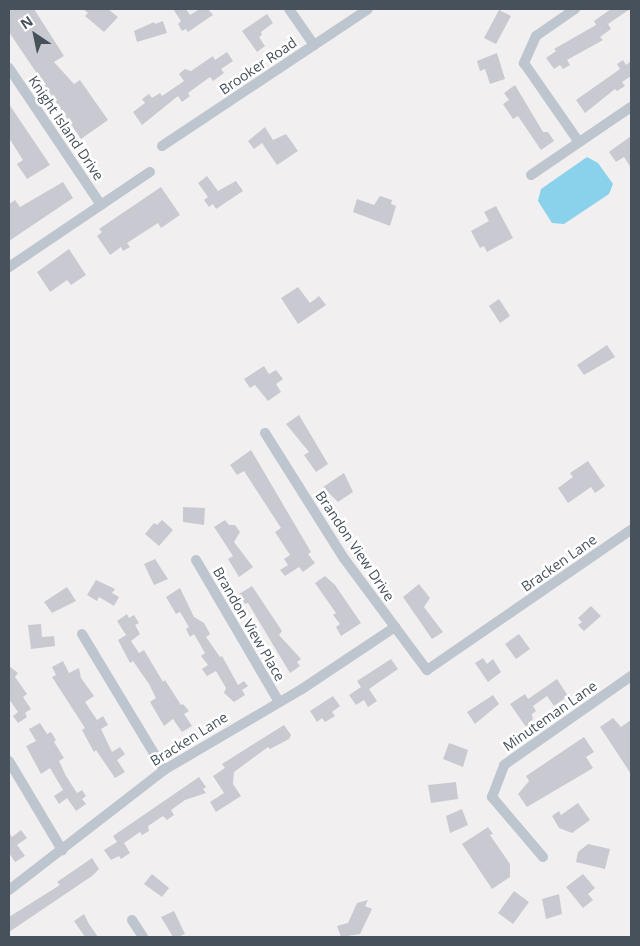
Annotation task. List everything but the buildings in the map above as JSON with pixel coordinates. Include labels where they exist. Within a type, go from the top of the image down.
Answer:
[{"type":"street","points":[[289,9],[314,45]]},
{"type":"street","name":"Brooker Road","points":[[162,146],[368,9]]},
{"type":"street","points":[[575,9],[536,36],[524,63],[579,142]]},
{"type":"street","name":"Knight Island Drive","points":[[9,68],[101,205]]},
{"type":"street","points":[[531,175],[631,107]]},
{"type":"street","points":[[9,268],[150,172]]},
{"type":"street","name":"Brandon View Drive","points":[[265,433],[339,551],[427,670]]},
{"type":"street","name":"Bracken Lane","points":[[427,670],[631,530]]},
{"type":"street","name":"Brandon View Place","points":[[196,560],[279,702]]},
{"type":"street","name":"Bracken Lane","points":[[9,890],[164,770],[279,702],[395,627]]},
{"type":"street","points":[[82,634],[164,770]]},
{"type":"street","name":"Minuteman Lane","points":[[543,857],[492,797],[504,764],[631,678]]},
{"type":"street","points":[[9,761],[62,850]]},
{"type":"street","points":[[132,920],[143,937]]},
{"type":"water","points":[[587,157],[598,163],[613,184],[609,194],[564,224],[552,223],[538,201],[541,189]]}]
